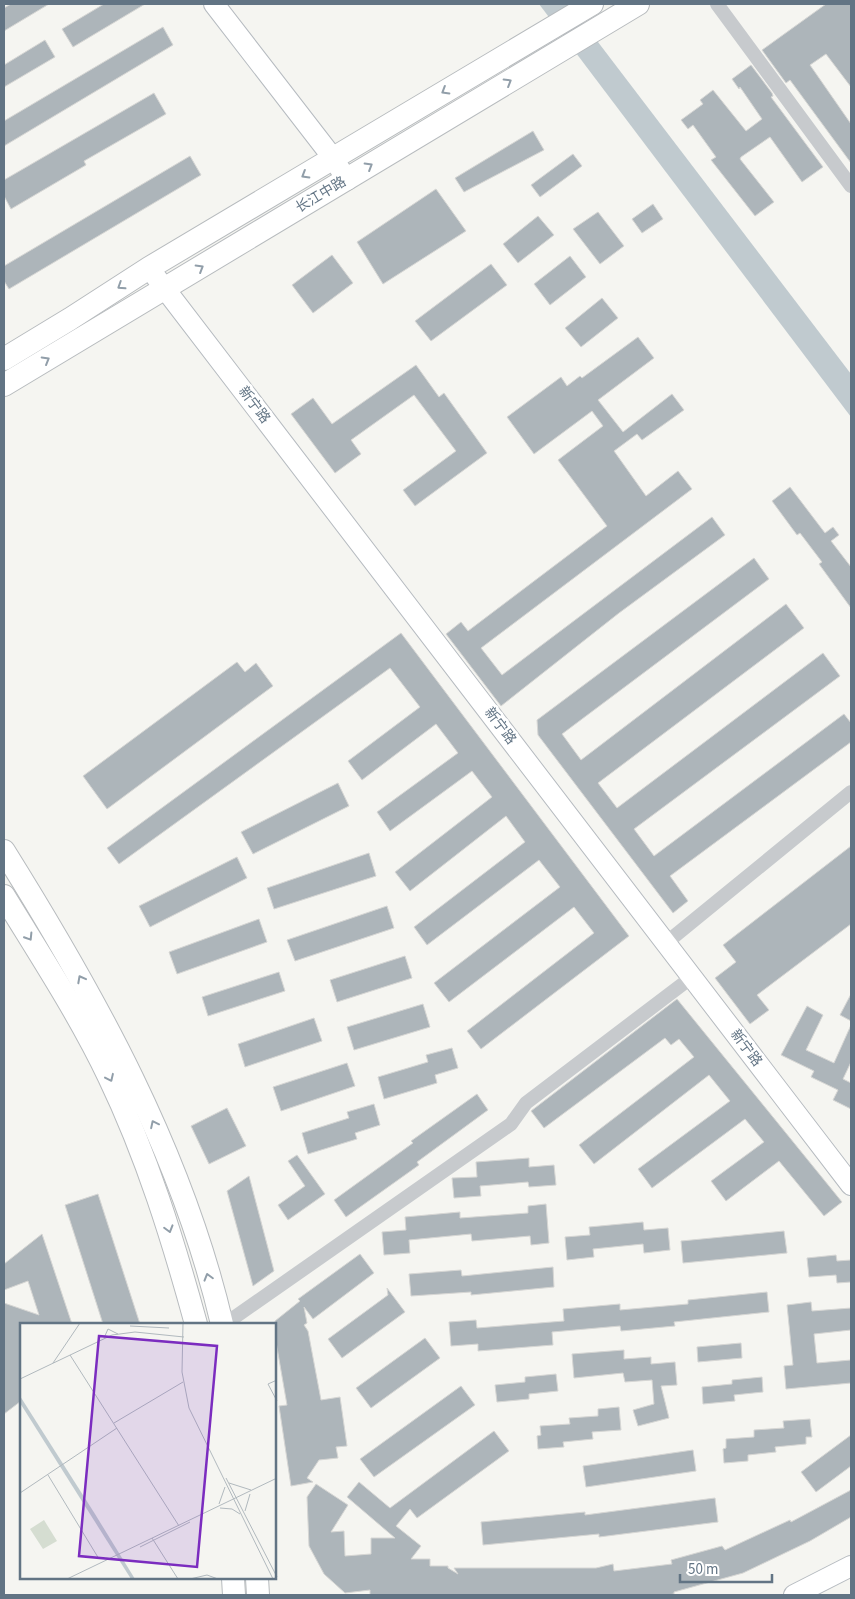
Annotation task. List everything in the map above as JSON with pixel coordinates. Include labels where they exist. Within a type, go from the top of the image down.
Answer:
[{"type":"main road","name":"长江中路","points":[[4,385],[638,4]]},
{"type":"main road","name":"长江中路","points":[[4,359],[70,320],[149,268],[586,7]]},
{"type":"main road","points":[[4,851],[67,952],[123,1059],[161,1139],[193,1225],[222,1322]]},
{"type":"main road","points":[[4,896],[51,972],[109,1076],[162,1205],[196,1323]]},
{"type":"main road","points":[[233,1579],[234,1595]]},
{"type":"main road","points":[[257,1579],[258,1595]]},
{"type":"street","points":[[214,4],[333,158],[347,180]]},
{"type":"street","points":[[717,4],[851,186]]},
{"type":"street","name":"新宁路","points":[[149,268],[851,1185]]},
{"type":"street","points":[[666,943],[851,792]]},
{"type":"street","points":[[222,1322],[235,1317],[511,1124],[526,1103],[692,977]]},
{"type":"street","points":[[794,1595],[851,1566]]},
{"type":"shaded area","points":[[539,4],[569,4],[851,374],[851,417]]},
{"type":"building","points":[[11,4],[49,4],[4,31],[4,8]]},
{"type":"building","points":[[104,4],[145,4],[73,47],[62,29]]},
{"type":"building","points":[[826,4],[851,4],[851,87],[826,54],[810,65],[851,124],[851,163],[790,80],[786,83],[762,50]]},
{"type":"building","points":[[163,27],[173,45],[4,146],[4,121]]},
{"type":"building","points":[[45,40],[55,57],[4,87],[4,65]]},
{"type":"building","points":[[751,65],[772,93],[773,96],[771,97],[823,167],[802,182],[770,137],[741,157],[740,159],[774,202],[755,216],[711,160],[716,157],[693,125],[688,129],[681,120],[703,104],[700,100],[713,90],[746,131],[762,119],[740,87],[739,89],[732,79]]},
{"type":"building","points":[[154,93],[166,114],[84,161],[86,165],[11,209],[4,196],[4,180]]},
{"type":"building","points":[[533,131],[544,150],[464,192],[455,178]]},
{"type":"building","points":[[573,154],[582,166],[540,197],[531,185]]},
{"type":"building","points":[[190,156],[201,175],[9,289],[4,281],[4,266]]},
{"type":"building","points":[[436,189],[466,231],[383,284],[357,242]]},
{"type":"building","points":[[653,204],[663,219],[642,233],[632,219]]},
{"type":"building","points":[[598,212],[624,246],[600,264],[573,229]]},
{"type":"building","points":[[538,216],[554,235],[518,263],[503,244]]},
{"type":"building","points":[[332,255],[353,283],[313,313],[292,285]]},
{"type":"building","points":[[570,256],[586,277],[550,305],[534,284]]},
{"type":"building","points":[[491,264],[507,285],[431,341],[415,321]]},
{"type":"building","points":[[602,298],[618,318],[581,347],[565,328]]},
{"type":"building","points":[[638,337],[654,358],[598,400],[623,432],[672,394],[684,410],[642,440],[637,434],[614,451],[646,496],[678,471],[692,489],[481,648],[502,675],[712,517],[725,535],[619,613],[501,706],[446,634],[461,622],[468,631],[607,526],[558,460],[603,426],[592,411],[534,454],[507,417],[561,377],[567,386],[580,376],[582,378]]},
{"type":"building","points":[[416,365],[439,397],[444,393],[487,453],[415,506],[403,490],[456,451],[414,395],[351,440],[361,454],[335,473],[291,414],[313,398],[332,424]]},
{"type":"building","points":[[790,487],[825,533],[833,527],[839,535],[831,541],[851,567],[851,608],[819,564],[822,562],[800,533],[797,535],[772,501]]},
{"type":"building","points":[[754,558],[769,579],[562,734],[581,760],[786,604],[804,628],[598,783],[617,808],[823,653],[840,676],[634,829],[654,856],[844,714],[851,723],[851,742],[670,876],[688,901],[673,913],[538,735],[537,720]]},
{"type":"building","points":[[401,633],[629,936],[481,1049],[467,1031],[594,933],[574,907],[449,1002],[434,983],[560,887],[539,860],[427,945],[414,927],[525,842],[506,816],[410,891],[395,872],[492,797],[472,771],[390,831],[377,812],[458,753],[436,724],[362,780],[348,761],[420,707],[390,668],[119,864],[107,848]]},
{"type":"building","points":[[237,662],[245,672],[256,663],[273,686],[107,809],[83,776]]},
{"type":"building","points":[[338,783],[349,806],[253,854],[241,832]]},
{"type":"building","points":[[851,846],[851,924],[757,995],[769,1010],[750,1024],[715,978],[736,962],[723,945]]},
{"type":"building","points":[[369,853],[376,876],[274,909],[267,888]]},
{"type":"building","points":[[237,857],[247,878],[150,927],[139,906]]},
{"type":"building","points":[[387,906],[394,928],[295,961],[287,940]]},
{"type":"building","points":[[259,919],[267,942],[177,974],[169,952]]},
{"type":"building","points":[[405,956],[412,978],[337,1002],[330,980]]},
{"type":"building","points":[[279,972],[285,991],[208,1016],[202,997]]},
{"type":"building","points":[[851,994],[851,1021],[840,1015]]},
{"type":"building","points":[[677,999],[842,1202],[824,1216],[779,1161],[726,1201],[711,1181],[764,1142],[745,1119],[652,1188],[638,1169],[730,1101],[709,1075],[594,1164],[579,1145],[694,1057],[679,1039],[671,1045],[665,1038],[544,1128],[531,1111]]},
{"type":"building","points":[[423,1004],[430,1027],[354,1050],[347,1027]]},
{"type":"building","points":[[807,1006],[823,1015],[806,1050],[834,1063],[851,1025],[851,1062],[843,1079],[851,1083],[851,1109],[833,1100],[838,1090],[811,1077],[814,1071],[781,1055]]},
{"type":"building","points":[[314,1018],[322,1041],[245,1067],[238,1044]]},
{"type":"building","points":[[452,1048],[458,1068],[435,1075],[437,1083],[384,1099],[378,1077],[428,1062],[426,1055]]},
{"type":"building","points":[[347,1063],[355,1086],[281,1111],[273,1087]]},
{"type":"building","points":[[477,1094],[488,1110],[417,1162],[419,1165],[346,1217],[334,1200],[413,1143],[411,1141]]},
{"type":"building","points":[[374,1104],[380,1125],[355,1133],[357,1139],[308,1154],[302,1133],[349,1118],[347,1112]]},
{"type":"building","points":[[227,1108],[246,1146],[209,1164],[191,1126]]},
{"type":"building","points":[[297,1155],[325,1194],[288,1220],[278,1205],[305,1186],[288,1161]]},
{"type":"building","points":[[529,1158],[529,1167],[554,1165],[556,1185],[529,1187],[528,1182],[480,1186],[481,1196],[454,1198],[452,1178],[477,1177],[476,1162]]},
{"type":"building","points":[[249,1176],[274,1271],[253,1286],[227,1191]]},
{"type":"building","points":[[98,1194],[140,1323],[103,1323],[65,1205]]},
{"type":"building","points":[[546,1204],[549,1243],[531,1245],[530,1236],[472,1241],[471,1234],[409,1240],[410,1253],[384,1255],[382,1232],[406,1230],[405,1217],[460,1212],[460,1218],[528,1213],[528,1206]]},
{"type":"building","points":[[643,1222],[644,1230],[668,1228],[670,1250],[644,1253],[643,1244],[593,1249],[594,1257],[567,1260],[565,1237],[590,1235],[589,1227]]},
{"type":"building","points":[[784,1231],[787,1253],[683,1263],[681,1241]]},
{"type":"building","points":[[42,1234],[72,1323],[20,1323],[20,1402],[4,1414],[4,1303],[39,1315],[28,1281],[4,1290],[4,1264]]},
{"type":"building","points":[[360,1254],[374,1273],[313,1319],[304,1307],[307,1323],[304,1325],[308,1331],[321,1400],[340,1397],[347,1446],[336,1447],[338,1458],[319,1460],[307,1478],[313,1482],[291,1486],[279,1406],[287,1405],[276,1342],[275,1321],[300,1301],[298,1299]]},
{"type":"building","points":[[836,1255],[837,1261],[851,1260],[851,1282],[837,1283],[836,1275],[809,1277],[807,1258]]},
{"type":"building","points":[[553,1267],[554,1287],[471,1295],[471,1292],[411,1296],[409,1274],[461,1270],[462,1276]]},
{"type":"building","points":[[387,1288],[405,1312],[342,1358],[328,1339],[388,1295]]},
{"type":"building","points":[[767,1292],[769,1312],[674,1322],[675,1326],[621,1331],[620,1326],[552,1332],[553,1345],[478,1351],[478,1344],[451,1346],[449,1322],[476,1320],[477,1328],[564,1321],[563,1309],[620,1304],[620,1310],[688,1304],[688,1300]]},
{"type":"building","points":[[811,1302],[812,1311],[851,1308],[851,1330],[814,1334],[817,1363],[851,1360],[851,1383],[786,1389],[784,1366],[793,1365],[787,1305]]},
{"type":"building","points":[[425,1338],[440,1358],[371,1408],[356,1388]]},
{"type":"building","points":[[741,1343],[742,1358],[698,1362],[697,1347]]},
{"type":"building","points":[[624,1350],[624,1359],[651,1357],[651,1364],[675,1362],[677,1385],[661,1386],[669,1418],[638,1426],[633,1410],[654,1404],[652,1380],[625,1382],[623,1373],[574,1378],[572,1354]]},
{"type":"building","points":[[556,1374],[558,1391],[529,1394],[529,1399],[497,1402],[495,1385],[525,1382],[525,1377]]},
{"type":"building","points":[[762,1377],[763,1392],[734,1395],[735,1401],[703,1404],[702,1387],[732,1384],[732,1380]]},
{"type":"building","points":[[461,1386],[475,1405],[374,1477],[360,1459]]},
{"type":"building","points":[[619,1407],[621,1430],[592,1432],[593,1439],[563,1442],[564,1447],[538,1449],[537,1436],[541,1435],[540,1426],[570,1424],[569,1418],[598,1416],[598,1409]]},
{"type":"building","points":[[810,1419],[812,1437],[806,1437],[806,1444],[775,1447],[776,1452],[748,1455],[748,1461],[724,1463],[723,1449],[726,1448],[726,1439],[754,1437],[754,1430],[784,1428],[783,1421]]},
{"type":"building","points":[[494,1431],[509,1451],[417,1518],[410,1509],[396,1526],[421,1546],[411,1559],[430,1559],[430,1566],[448,1566],[448,1568],[458,1574],[454,1568],[596,1568],[613,1564],[614,1571],[672,1564],[671,1560],[722,1546],[725,1550],[790,1520],[791,1522],[851,1490],[851,1517],[810,1541],[743,1573],[668,1595],[370,1595],[370,1590],[345,1593],[324,1574],[309,1546],[307,1497],[316,1484],[348,1505],[331,1532],[344,1531],[345,1556],[371,1554],[371,1538],[395,1538],[347,1497],[359,1482],[390,1508]]},
{"type":"building","points":[[851,1435],[851,1466],[816,1492],[801,1472]]},
{"type":"building","points":[[693,1450],[696,1471],[586,1487],[583,1466]]},
{"type":"building","points":[[715,1498],[718,1522],[599,1537],[599,1534],[483,1545],[481,1522],[585,1512],[585,1515]]}]
